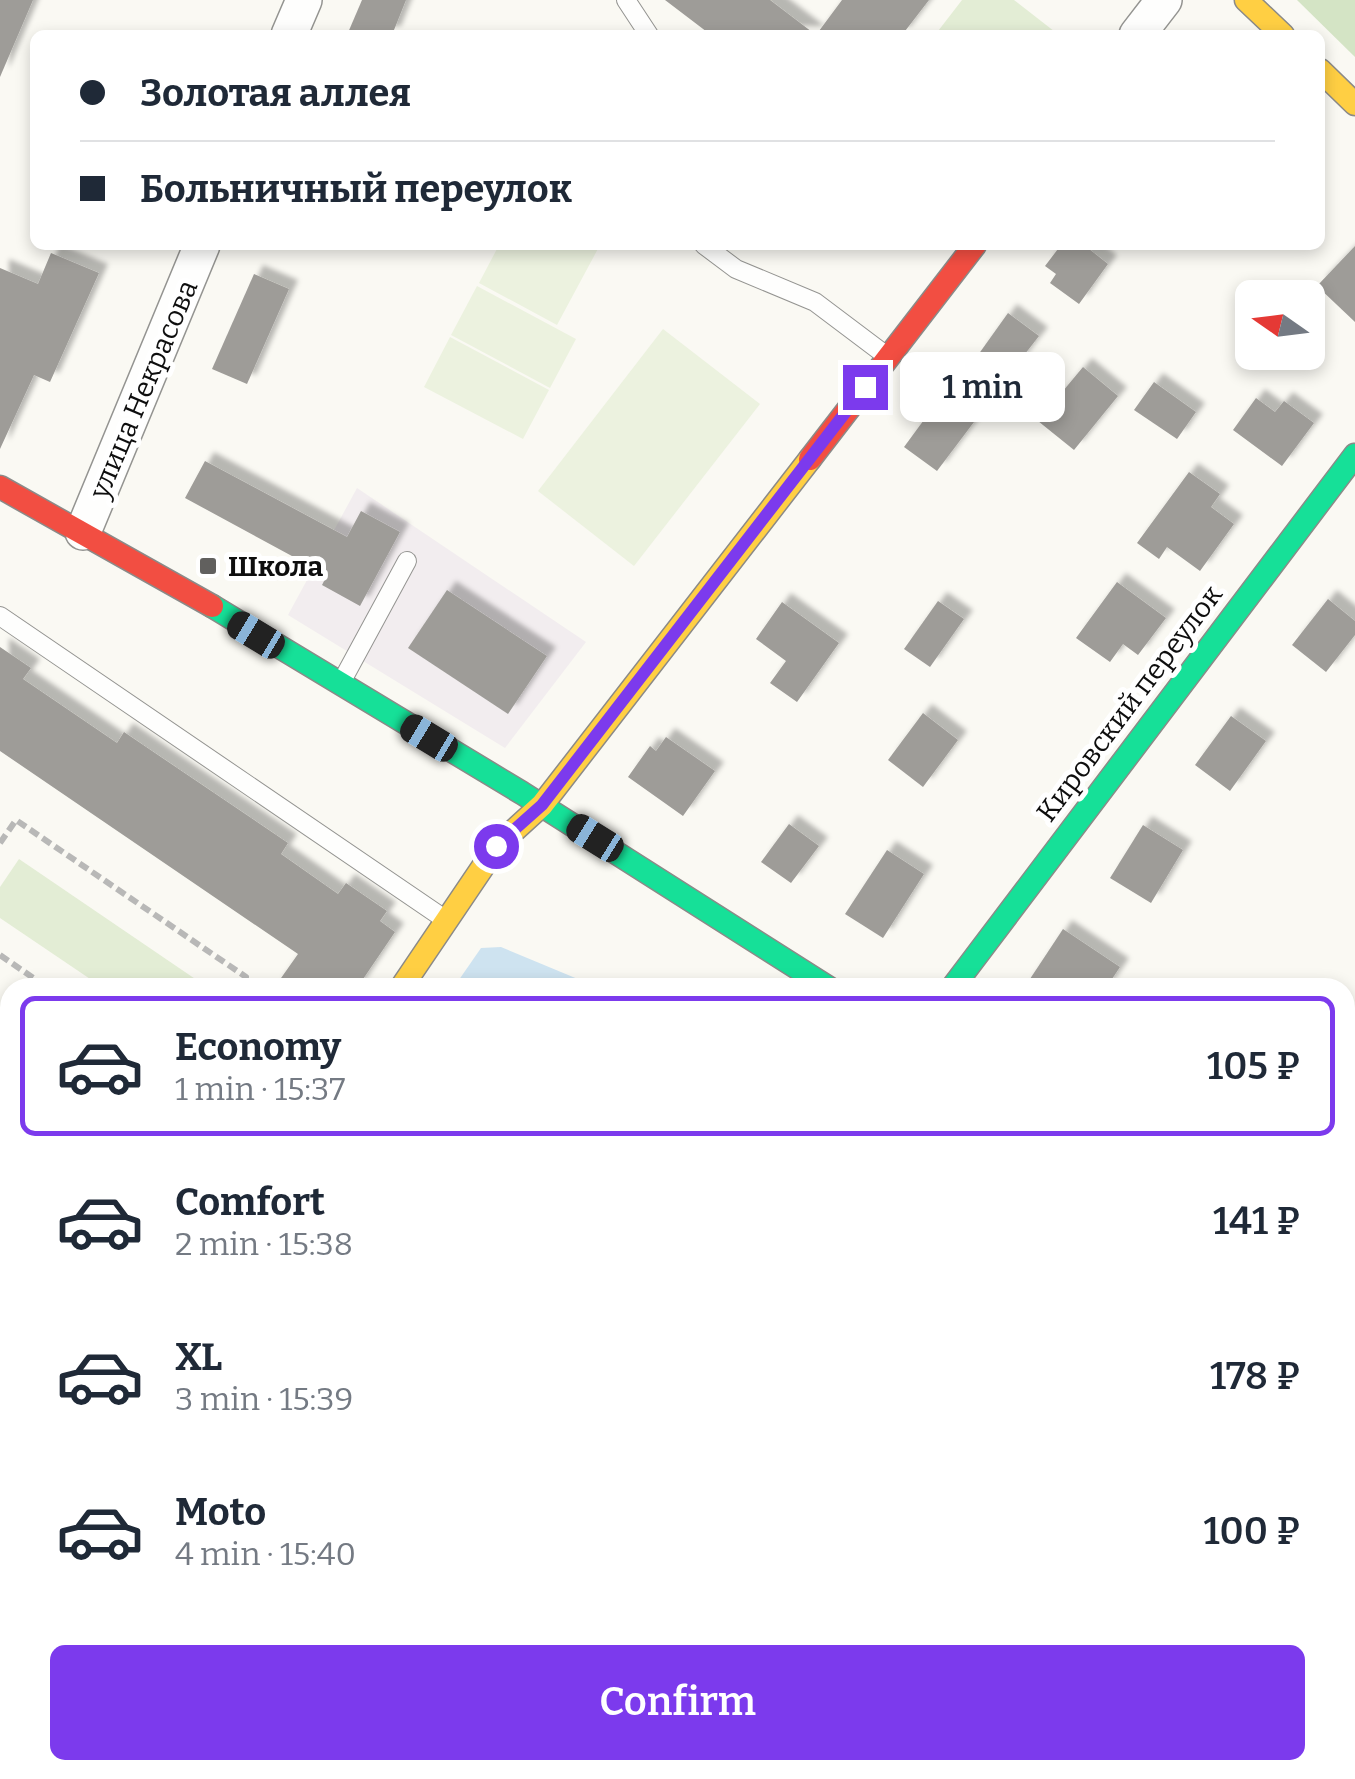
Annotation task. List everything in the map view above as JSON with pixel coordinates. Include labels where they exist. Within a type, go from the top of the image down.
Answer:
[{"type":"street","points":[[291,30],[304,0]]},
{"type":"street","points":[[1141,30],[1164,0]]},
{"type":"street","points":[[1246,0],[1278,30]]},
{"type":"street","points":[[1325,75],[1355,104]]},
{"type":"street","name":"улица Некрасова","points":[[83,532],[200,250]]},
{"type":"street","points":[[408,978],[496,846],[542,805],[971,250]]},
{"type":"street","name":"Кировский переулок","points":[[960,978],[1355,455]]},
{"type":"street","points":[[0,488],[83,532],[542,805],[813,978]]},
{"type":"lane","points":[[626,0],[645,30]]},
{"type":"lane","points":[[711,250],[736,269],[815,302],[888,357]]},
{"type":"lane","points":[[340,685],[407,561]]},
{"type":"lane","points":[[0,616],[446,920]]},
{"type":"path","points":[[0,844],[16,820],[245,978]]},
{"type":"path","points":[[0,955],[33,978]]},
{"type":"shaded area","points":[[357,488],[586,642],[505,748],[288,615]]},
{"type":"green space","points":[[962,0],[1014,0],[1053,30],[939,30]]},
{"type":"green space","points":[[1297,0],[1355,0],[1355,57]]},
{"type":"green space","points":[[496,250],[597,250],[557,325],[479,283]]},
{"type":"green space","points":[[477,286],[576,339],[550,388],[451,335]]},
{"type":"green space","points":[[663,329],[760,404],[634,566],[538,491]]},
{"type":"green space","points":[[450,337],[549,390],[523,439],[424,387]]},
{"type":"green space","points":[[19,859],[194,978],[89,978],[0,918],[0,887]]},
{"type":"water","points":[[501,947],[575,978],[460,978],[481,948]]},
{"type":"building","points":[[0,0],[33,0],[0,77]]},
{"type":"building","points":[[362,0],[406,0],[394,30],[349,30]]},
{"type":"building","points":[[665,0],[770,0],[809,30],[704,30]]},
{"type":"building","points":[[842,0],[929,0],[906,30],[820,30]]},
{"type":"building","points":[[1355,246],[1355,322],[1325,294],[1323,280]]},
{"type":"building","points":[[1057,250],[1090,250],[1108,264],[1079,304],[1050,283],[1056,274],[1045,266]]},
{"type":"building","points":[[51,253],[99,273],[50,382],[34,375],[0,449],[0,268],[38,284]]},
{"type":"building","points":[[254,274],[289,289],[247,384],[212,369]]},
{"type":"building","points":[[1008,313],[1039,336],[1007,377],[978,355]]},
{"type":"building","points":[[1083,367],[1118,396],[1074,450],[1038,421]]},
{"type":"building","points":[[1154,382],[1196,412],[1177,439],[1134,410]]},
{"type":"building","points":[[943,394],[977,418],[937,471],[904,447]]},
{"type":"building","points":[[1256,398],[1275,412],[1284,401],[1314,423],[1282,466],[1233,430]]},
{"type":"building","points":[[205,461],[347,537],[361,511],[400,532],[360,606],[322,585],[327,575],[185,498]]},
{"type":"building","points":[[1189,472],[1220,494],[1211,507],[1234,524],[1200,571],[1167,547],[1159,559],[1137,543]]},
{"type":"building","points":[[1117,582],[1166,618],[1138,655],[1123,644],[1110,662],[1076,638]]},
{"type":"building","points":[[447,590],[547,656],[508,714],[408,648]]},
{"type":"building","points":[[1328,599],[1355,621],[1355,635],[1326,672],[1292,645]]},
{"type":"building","points":[[938,601],[964,619],[930,667],[904,649]]},
{"type":"building","points":[[782,602],[839,643],[797,702],[770,683],[786,661],[756,639]]},
{"type":"building","points":[[0,647],[31,668],[23,679],[117,743],[124,732],[288,843],[281,854],[338,894],[346,883],[387,911],[380,921],[395,932],[364,978],[281,978],[298,954],[0,751]]},
{"type":"building","points":[[923,713],[958,740],[923,787],[888,760]]},
{"type":"building","points":[[1231,716],[1266,741],[1230,791],[1195,765]]},
{"type":"building","points":[[666,737],[715,771],[683,816],[628,777],[650,746],[656,751]]},
{"type":"building","points":[[789,824],[819,846],[791,883],[761,862]]},
{"type":"building","points":[[1143,825],[1183,850],[1151,903],[1110,878]]},
{"type":"building","points":[[887,850],[924,874],[883,938],[845,914]]},
{"type":"building","points":[[1063,929],[1120,967],[1113,978],[1031,978]]},
{"type":"traffic: fast","points":[[960,978],[1355,455]]},
{"type":"traffic: fast","points":[[212,606],[522,793],[813,978]]},
{"type":"traffic: slow","points":[[1246,0],[1278,30]]},
{"type":"traffic: slow","points":[[1325,75],[1355,104]]},
{"type":"traffic: slow","points":[[408,978],[497,846],[542,805],[810,459]]},
{"type":"traffic: jam","points":[[810,459],[971,250]]},
{"type":"traffic: jam","points":[[0,487],[212,606]]},
{"type":"place","name":"Школа","points":[[208,566]]},
{"type":"route","points":[[496,846],[542,805],[865,387]]}]
